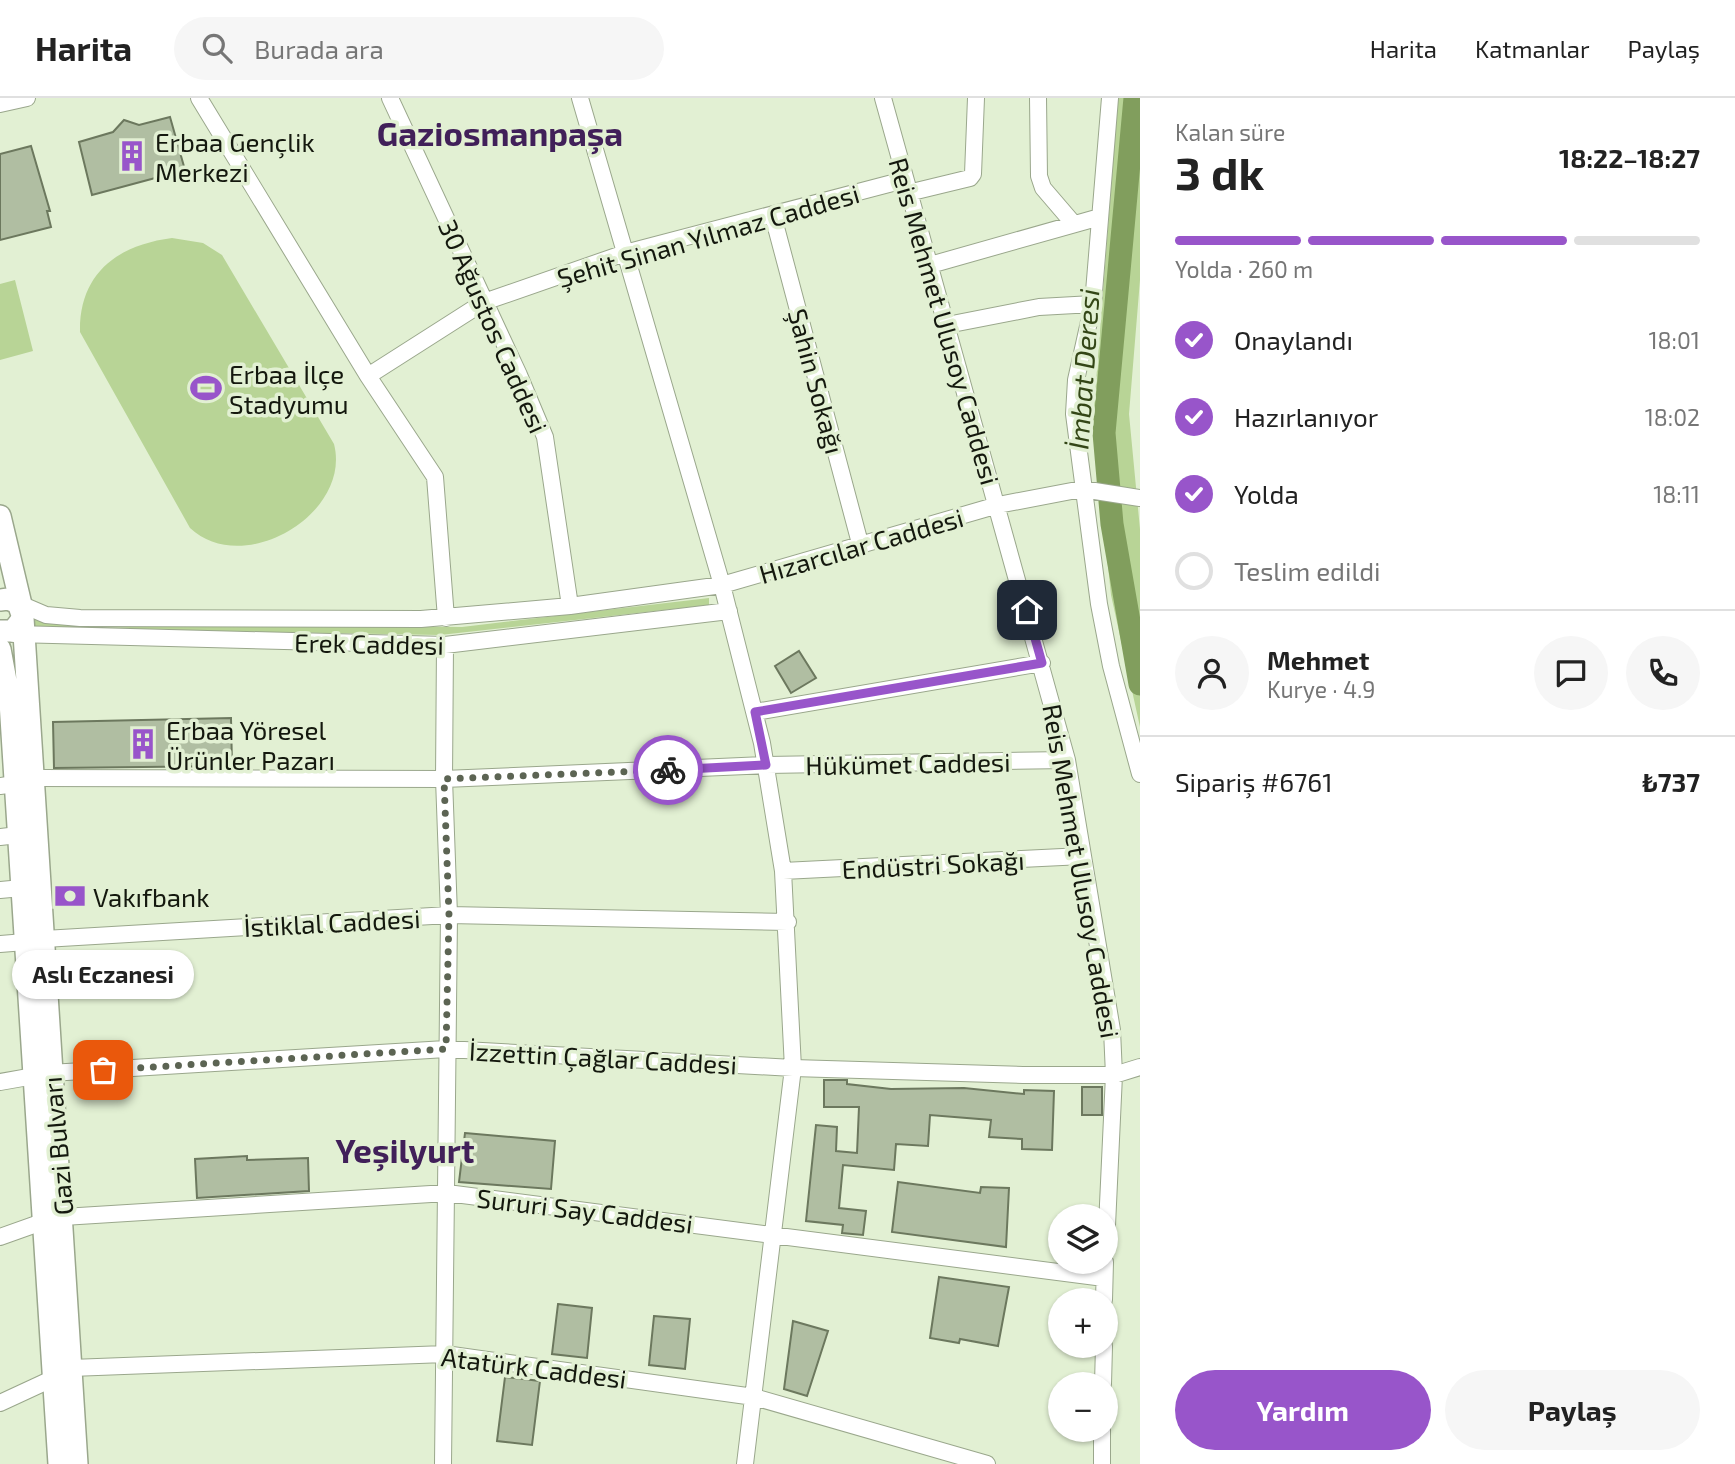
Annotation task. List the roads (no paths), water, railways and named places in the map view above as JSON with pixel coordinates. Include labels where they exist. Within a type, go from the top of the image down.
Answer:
[{"type":"main road","name":"Gazi Bulvarı","points":[[0,516],[11,617],[17,782],[34,940],[54,1219],[62,1373],[59,1464]]},
{"type":"main road","name":"Gazi Bulvarı","points":[[17,782],[9,836],[34,940]]},
{"type":"main road","name":"Gazi Bulvarı","points":[[62,1373],[77,1464]]},
{"type":"street","points":[[2,104],[27,98]]},
{"type":"street","points":[[199,98],[368,376],[435,477],[446,618]]},
{"type":"street","name":"30 Ağustos Caddesi","points":[[390,98],[545,437],[570,606]]},
{"type":"street","points":[[580,98],[729,611],[755,712],[783,871],[788,922],[793,1068],[776,1234],[746,1464]]},
{"type":"street","name":"Reis Mehmet Ulusoy Caddesi","points":[[883,98],[1067,760],[1112,1030],[1114,1075],[1108,1204]]},
{"type":"street","name":"Şehit Sinan Yılmaz Caddesi","points":[[368,376],[484,302],[625,253],[773,216],[906,187],[970,178],[973,174],[976,98]]},
{"type":"street","points":[[1038,98],[1039,176],[1043,188],[1073,223]]},
{"type":"street","points":[[1110,98],[1093,304],[1074,395],[1091,561],[1111,666],[1140,774]]},
{"type":"street","name":"Şahin Sokağı","points":[[773,216],[861,547]]},
{"type":"street","points":[[930,265],[1100,217]]},
{"type":"street","points":[[947,325],[1039,307],[1093,304]]},
{"type":"street","name":"Hızarcılar Caddesi","points":[[722,585],[861,547],[998,505],[1082,489],[1140,498]]},
{"type":"street","name":"Erek Caddesi","points":[[11,617],[446,618],[570,606],[722,585]]},
{"type":"street","name":"Erek Caddesi","points":[[11,617],[445,645],[729,611]]},
{"type":"street","points":[[443,1464],[449,915],[444,779],[445,645]]},
{"type":"street","points":[[755,712],[1042,663]]},
{"type":"street","name":"Hükümet Caddesi","points":[[17,782],[444,779],[766,765],[1067,760]]},
{"type":"street","name":"Endüstri Sokağı","points":[[783,871],[1083,856]]},
{"type":"street","points":[[0,890],[22,888]]},
{"type":"street","name":"İstiklal Caddesi","points":[[0,944],[449,915],[788,922]]},
{"type":"street","name":"İzzettin Çağlar Caddesi","points":[[0,1082],[42,1074],[446,1049],[793,1068],[1023,1075],[1114,1075],[1140,1068]]},
{"type":"street","name":"Sururi Say Caddesi","points":[[0,1237],[54,1219],[446,1193],[776,1234],[1048,1264]]},
{"type":"street","name":"Atatürk Caddesi","points":[[0,1403],[62,1373],[445,1354],[754,1397],[987,1464]]},
{"type":"street","points":[[1102,1442],[1102,1464]]},
{"type":"waterway","name":"İmbat Deresi","points":[[1135,98],[1104,433],[1112,524],[1140,684]]},
{"type":"place","name":"Erbaa Gençlik Merkezi","points":[[132,156]]},
{"type":"place","name":"Erbaa İlçe Stadyumu","points":[[206,388]]},
{"type":"place","name":"Erbaa Yöresel Ürünler Pazarı","points":[[143,744]]},
{"type":"place","name":"Vakıfbank","points":[[70,896]]},
{"type":"place","name":"Aslı Eczanesi","points":[[103,1070]]},
{"type":"district","name":"Gaziosmanpaşa","points":[[500,133]]},
{"type":"district","name":"Yeşilyurt","points":[[405,1150]]}]
